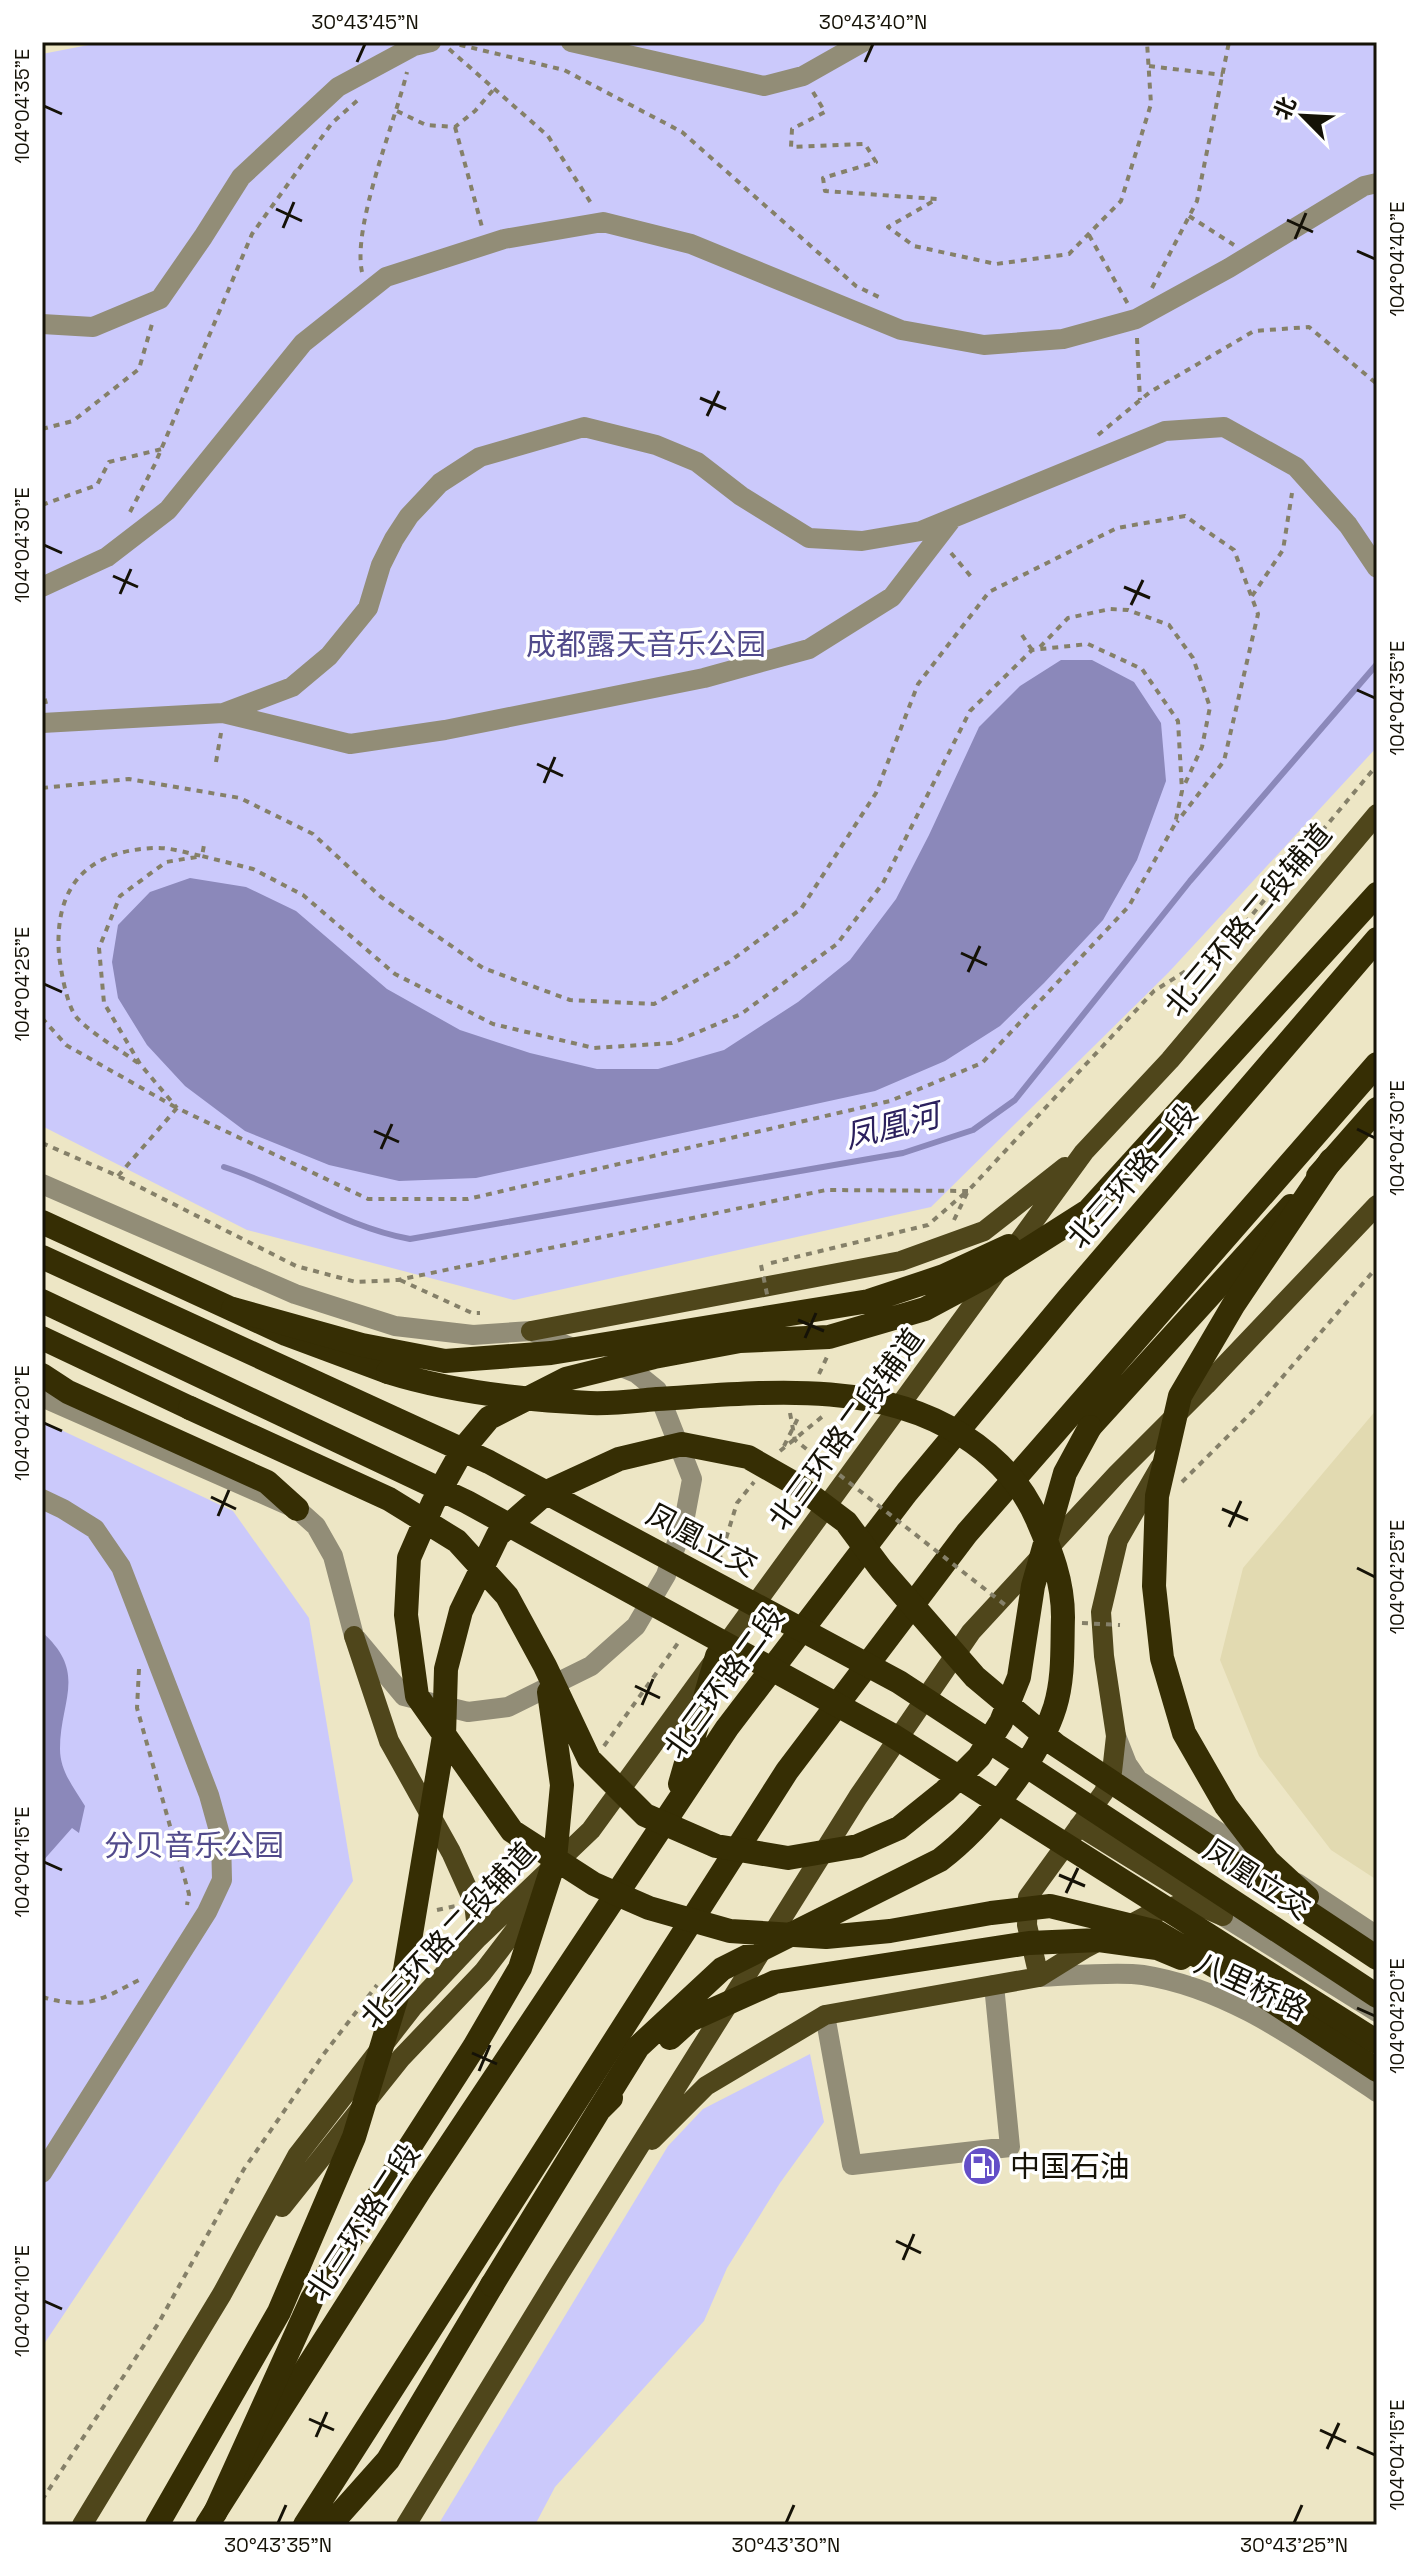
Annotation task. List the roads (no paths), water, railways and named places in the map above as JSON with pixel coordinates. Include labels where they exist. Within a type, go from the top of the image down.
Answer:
[{"type":"highway","points":[[1377,894],[1088,1211],[981,1279],[925,1309],[829,1337],[740,1341],[654,1357],[566,1379],[489,1418],[463,1449],[433,1503],[409,1558],[406,1615],[417,1696],[444,1736],[512,1831],[594,1884],[649,1908],[730,1931],[826,1937],[890,1931],[1050,1906],[1157,1932],[1255,1990],[1377,2070]]},
{"type":"highway","name":"北三环路二段","points":[[211,2519],[420,2190],[727,1728],[907,1492],[1077,1288],[1377,939]]},
{"type":"highway","points":[[305,2525],[787,1771],[967,1533],[1377,1064]]},
{"type":"highway","points":[[42,1338],[389,1499],[457,1541],[507,1596],[545,1666],[589,1759],[645,1815],[716,1846],[788,1858],[858,1846],[899,1828],[945,1791],[979,1757],[1001,1722],[1019,1677],[1033,1586],[1065,1473],[1090,1427],[1369,1118]]},
{"type":"highway","points":[[1331,1160],[1234,1304],[1180,1396],[1157,1496],[1154,1586],[1162,1658],[1184,1733],[1226,1806],[1268,1861],[1374,1948]]},
{"type":"highway","points":[[233,1309],[362,1345],[445,1361],[551,1353],[869,1301],[944,1276],[1088,1211]]},
{"type":"highway","points":[[42,1222],[286,1334],[429,1385],[592,1403],[822,1394],[879,1400],[938,1420],[991,1453],[1027,1497],[1056,1564],[1063,1606],[1062,1663],[1055,1707],[1034,1751],[1014,1780],[965,1840],[940,1860],[722,1969],[638,2047],[388,2460],[330,2525]]},
{"type":"highway","name":"凤凰立交","points":[[42,1257],[489,1462],[899,1682],[1377,1996]]},
{"type":"highway","points":[[42,1301],[467,1502],[878,1727],[1377,2042]]},
{"type":"highway","points":[[42,1375],[68,1392],[267,1482],[297,1509]]},
{"type":"highway","points":[[157,2525],[279,2312],[354,2137],[405,1970],[444,1736],[446,1669],[461,1611],[498,1535],[547,1492],[619,1459],[682,1444],[748,1457],[797,1485],[846,1522],[881,1569],[975,1677],[1056,1745],[1374,1948]]},
{"type":"highway","points":[[673,1809],[717,1656]]},
{"type":"highway","points":[[211,2519],[312,2299],[474,2047],[520,1968],[555,1859],[562,1785],[545,1666]]},
{"type":"highway","points":[[599,2110],[690,2020],[775,1982],[1029,1943],[1099,1940],[1157,1948],[1255,1990]]},
{"type":"main road","name":"北三环路二段辅道","points":[[82,2525],[222,2294],[297,2156],[412,2008],[478,1938],[591,1830],[1084,1152],[1170,1060],[1377,814]]},
{"type":"main road","points":[[531,1331],[901,1261],[984,1231],[1084,1152]]},
{"type":"main road","points":[[406,2525],[858,1797],[971,1632],[1117,1474],[1377,1205]]},
{"type":"main road","points":[[1039,1977],[1027,1925],[1028,1897],[1104,1792],[1112,1772],[1116,1736],[1101,1612],[1118,1540],[1206,1385]]},
{"type":"main road","points":[[354,1636],[389,1741],[451,1852],[474,1903],[478,1938]]},
{"type":"main road","points":[[1079,1826],[1223,1916]]},
{"type":"main road","points":[[222,2294],[298,2184],[401,2058],[483,1972],[591,1830]]},
{"type":"main road","points":[[626,2168],[706,2086],[825,2015],[1039,1977],[1148,1915],[1178,1905],[1202,1907],[1223,1916]]},
{"type":"street","points":[[571,42],[764,86],[803,76],[863,42]]},
{"type":"street","points":[[42,324],[93,327],[160,299],[241,177],[338,87],[422,44]]},
{"type":"street","points":[[42,587],[107,557],[168,510],[303,343],[366,292],[386,277],[504,239],[603,222],[691,244],[901,330],[984,345],[1000,344],[1063,339],[1136,319],[1251,255],[1364,186],[1377,183]]},
{"type":"street","points":[[223,713],[292,687],[329,656],[368,608],[381,565],[394,539],[409,516],[440,483],[480,457],[584,427],[656,445],[697,462],[741,496],[809,538],[862,541],[921,531],[1165,431],[1224,427],[1296,467],[1348,525],[1377,568]]},
{"type":"street","points":[[44,715],[223,713],[350,744],[445,730],[704,678],[809,649],[892,597],[952,518]]},
{"type":"street","points":[[42,1184],[295,1294],[395,1326],[473,1335],[531,1331],[636,1373],[657,1390],[692,1479],[684,1522],[666,1575],[636,1626],[591,1666],[508,1707],[468,1712],[404,1696],[354,1636],[333,1556],[316,1526],[297,1509],[42,1397]]},
{"type":"street","points":[[42,1499],[95,1529],[121,1567],[209,1795],[221,1838],[222,1880],[207,1912],[42,2173]]},
{"type":"street","points":[[1116,1736],[1127,1764],[1138,1780],[1374,1948]]},
{"type":"street","name":"八里桥路","points":[[1223,1916],[1377,2012]]},
{"type":"street","name":"八里桥路","points":[[1039,1977],[1141,1974],[1203,1990],[1270,2021],[1377,2092]]},
{"type":"street","points":[[825,2015],[852,2165],[1010,2147],[994,1985]]},
{"type":"waterway","name":"凤凰河","points":[[224,1167],[362,1226],[410,1239],[903,1153],[973,1130],[1015,1100],[1190,881],[1377,664]]},
{"type":"place","name":"中国石油","points":[[982,2166]]},
{"type":"park label","name":"成都露天音乐公园","points":[[646,644]]},
{"type":"park label","name":"分贝音乐公园","points":[[194,1845]]}]
